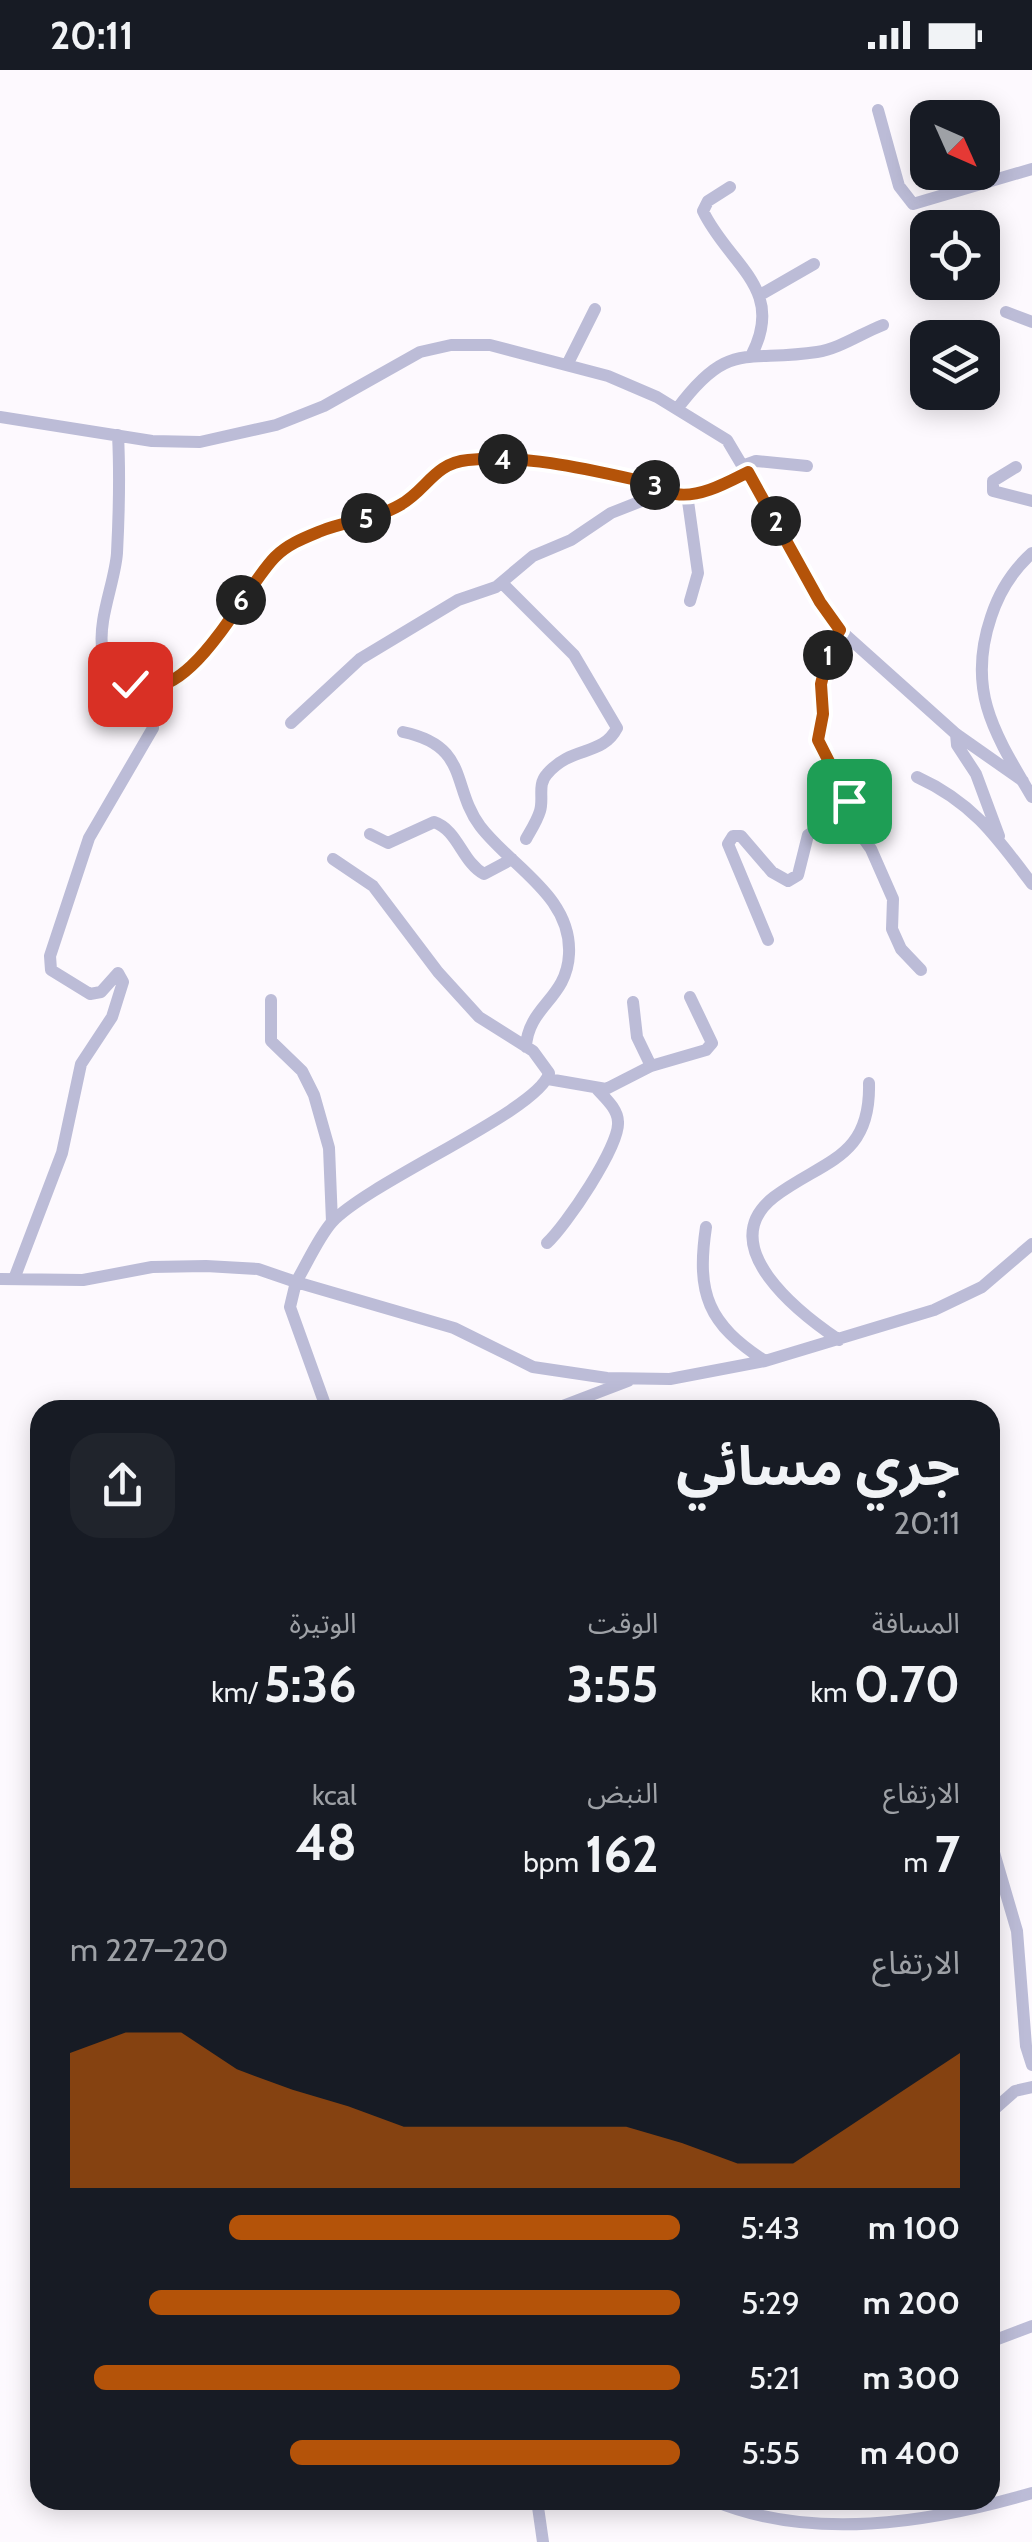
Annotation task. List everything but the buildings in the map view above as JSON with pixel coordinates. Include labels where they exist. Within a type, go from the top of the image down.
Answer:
[{"type":"street","points":[[878,110],[899,186],[913,204],[1032,169]]},
{"type":"street","points":[[730,187],[708,200],[703,212],[760,295],[765,318],[752,354]]},
{"type":"street","points":[[760,295],[814,264]]},
{"type":"street","points":[[568,363],[595,309]]},
{"type":"street","points":[[1006,312],[1032,322]]},
{"type":"street","points":[[677,409],[716,368],[752,354],[818,352],[883,325]]},
{"type":"street","points":[[0,418],[186,444],[227,438],[324,406],[420,352],[451,345],[490,345],[608,376],[677,409],[727,440],[840,630],[956,734],[1023,782]]},
{"type":"street","points":[[118,435],[117,554],[103,612],[103,650],[112,668],[130,684],[154,687],[176,678],[198,660],[267,566],[287,547],[328,528],[398,506],[445,465],[502,459],[558,465],[642,481],[681,494]]},
{"type":"street","points":[[291,723],[360,660],[458,600],[502,583],[533,556],[611,514],[649,498],[681,494],[756,462],[807,466]]},
{"type":"street","points":[[1016,467],[993,481],[993,491],[1032,501]]},
{"type":"street","points":[[681,494],[698,573],[690,601]]},
{"type":"street","points":[[1031,553],[996,602],[979,669],[988,714],[1032,797]]},
{"type":"street","points":[[502,583],[574,655],[616,728],[599,748],[572,753],[550,770],[542,780],[539,815],[526,840]]},
{"type":"street","points":[[768,940],[732,858],[729,840],[741,836],[772,872],[788,880],[798,875],[808,835],[845,813],[849,806],[846,790],[818,740],[823,714],[821,684],[830,647],[840,630]]},
{"type":"street","points":[[154,687],[153,728],[89,838],[50,956],[51,970],[90,994],[101,992],[118,973],[123,982],[112,1017],[82,1064],[62,1152],[7,1279],[83,1280],[165,1266],[238,1266],[454,1328],[533,1368],[630,1380],[670,1379],[839,1340],[960,1299],[982,1288],[1032,1244]]},
{"type":"street","points":[[403,732],[434,742],[455,765],[477,822],[553,901],[566,928],[570,950],[561,990],[529,1024],[526,1047]]},
{"type":"street","points":[[956,734],[1001,841]]},
{"type":"street","points":[[917,777],[958,797],[1001,841],[1032,884]]},
{"type":"street","points":[[845,813],[871,849],[893,899],[892,929],[901,949],[922,970]]},
{"type":"street","points":[[370,834],[388,843],[434,822],[446,828],[484,874],[512,859]]},
{"type":"street","points":[[332,859],[373,886],[438,972],[479,1018],[526,1047],[545,1065],[548,1079]]},
{"type":"street","points":[[548,1079],[597,1089],[615,1086],[651,1066],[706,1050],[712,1043],[690,997]]},
{"type":"street","points":[[270,1000],[272,1040],[307,1078],[329,1148],[332,1222]]},
{"type":"street","points":[[634,1002],[637,1037],[651,1066]]},
{"type":"street","points":[[323,1400],[290,1307],[296,1282],[332,1222],[407,1168],[498,1120],[530,1098],[548,1079]]},
{"type":"street","points":[[839,1340],[775,1288],[764,1272],[754,1238],[758,1221],[772,1198],[836,1161],[854,1142],[868,1119],[869,1084]]},
{"type":"street","points":[[547,1243],[562,1230],[616,1136],[615,1111],[597,1089]]},
{"type":"street","points":[[706,1227],[704,1285],[716,1320],[724,1332],[765,1360]]},
{"type":"street","points":[[578,1400],[630,1380]]},
{"type":"street","points":[[1000,1869],[1014,1912],[1026,1982],[1026,2046],[1032,2065]]},
{"type":"street","points":[[1000,2105],[1016,2091],[1032,2087]]},
{"type":"street","points":[[1000,2338],[1032,2326]]},
{"type":"street","points":[[1000,2501],[1032,2493]]},
{"type":"street","points":[[538,2510],[543,2542]]},
{"type":"street","points":[[730,2510],[800,2531],[838,2534],[904,2526],[966,2510]]},
{"type":"route","points":[[130,684],[152,688],[188,670],[267,566],[287,547],[328,528],[398,506],[437,470],[453,462],[502,459],[558,465],[642,481],[674,494],[701,492],[748,472],[820,602],[840,630],[830,647],[819,694],[823,714],[818,740],[849,801]]}]
